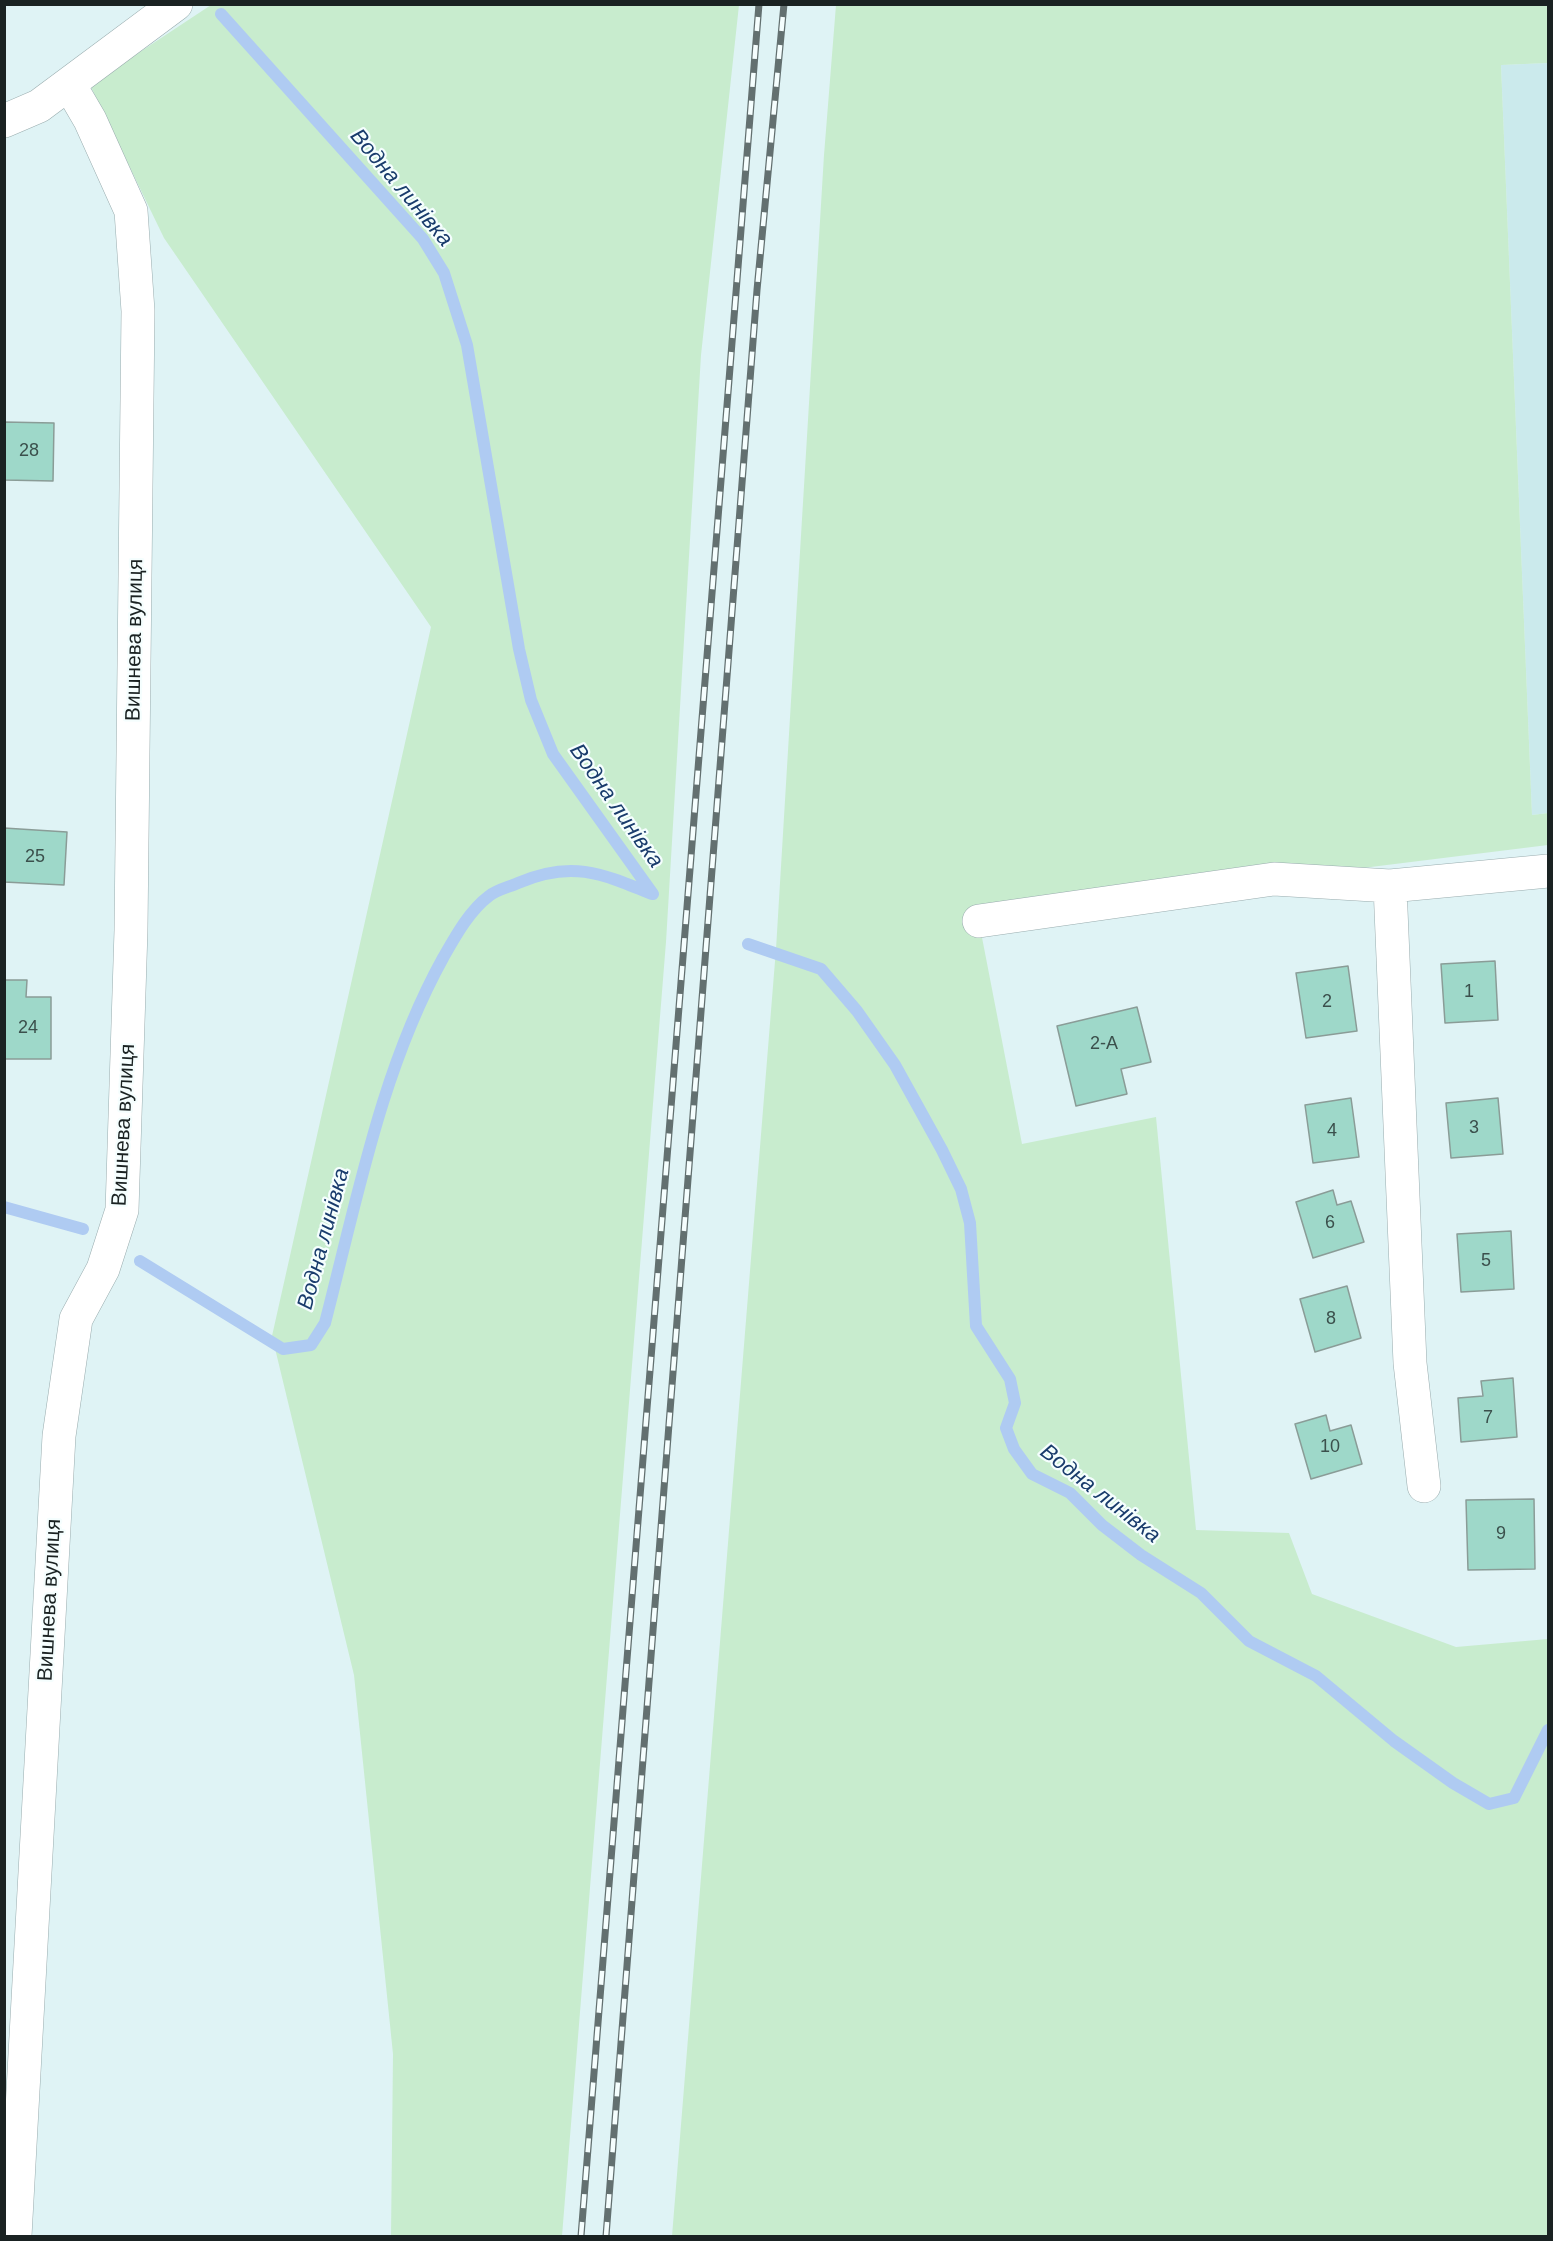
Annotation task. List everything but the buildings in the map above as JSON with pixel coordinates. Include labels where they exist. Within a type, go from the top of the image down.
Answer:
[{"type":"street","points":[[4,121],[39,106],[176,4]]},
{"type":"street","name":"Вишнева вулиця","points":[[15,2236],[59,1436],[76,1318],[103,1269],[122,1210],[131,930],[138,311],[131,211],[90,120],[69,84]]},
{"type":"street","points":[[979,921],[1274,879],[1390,886],[1548,871]]},
{"type":"street","points":[[1390,886],[1410,1363],[1424,1486]]},
{"type":"shaded area","points":[[1548,63],[1548,813],[1532,815],[1501,65]]},
{"type":"green space","points":[[211,5],[739,5],[701,355],[666,942],[562,2236],[391,2236],[393,2054],[354,1675],[272,1336],[431,627],[164,238],[90,85]]},
{"type":"green space","points":[[836,5],[1548,5],[1548,63],[1501,65],[1532,815],[1548,813],[1548,845],[1274,879],[979,922],[1022,1144],[1156,1117],[1196,1530],[1289,1533],[1312,1594],[1456,1647],[1548,1639],[1548,2236],[672,2236],[776,949],[824,155]]},
{"type":"waterway","name":"Водна линівка","points":[[221,14],[423,239],[444,273],[467,345],[519,649],[531,700],[553,754],[653,894]]},
{"type":"waterway","name":"Водна линівка","points":[[140,1261],[283,1349],[311,1345],[325,1323],[373,1136],[403,1045],[421,1001],[443,958],[469,917],[482,902],[495,892],[554,872],[586,872],[601,875],[652,894]]},
{"type":"waterway","name":"Водна линівка","points":[[748,944],[821,969],[857,1011],[895,1065],[942,1150],[961,1189],[970,1223],[976,1326],[1010,1379],[1015,1403],[1006,1428],[1014,1449],[1032,1474],[1070,1493],[1102,1525],[1141,1555],[1201,1593],[1249,1641],[1316,1676],[1394,1741],[1453,1783],[1489,1804],[1514,1798],[1548,1730]]},
{"type":"waterway","points":[[4,1207],[83,1229]]},
{"type":"railway","points":[[581,2236],[759,4]]},
{"type":"railway","points":[[606,2236],[757,290],[784,4]]}]
